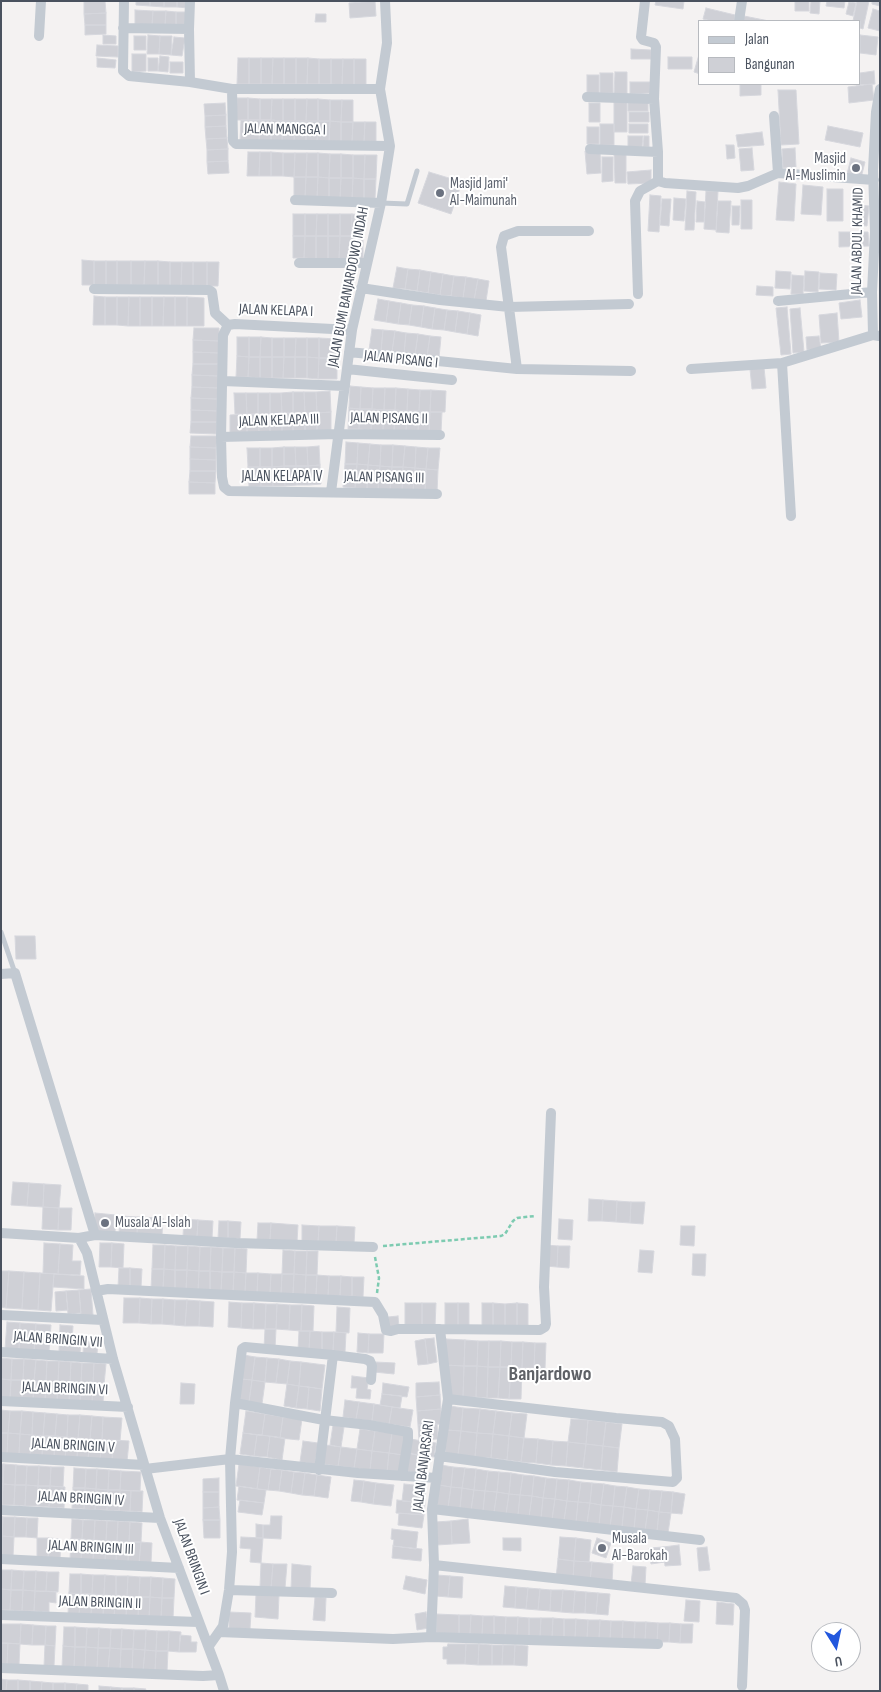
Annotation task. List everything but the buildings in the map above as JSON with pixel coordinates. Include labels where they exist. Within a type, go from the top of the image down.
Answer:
[{"type":"street","points":[[39,36],[41,1]]},
{"type":"street","points":[[124,1],[124,71],[126,75],[232,89],[380,89]]},
{"type":"street","points":[[190,1],[190,82]]},
{"type":"street","name":"JALAN BUMI BANJARDOWO INDAH","points":[[331,492],[352,330],[381,203],[390,146],[380,89],[387,43],[385,1]]},
{"type":"street","points":[[645,1],[641,37],[643,40],[656,45],[654,100],[658,181]]},
{"type":"street","points":[[739,20],[742,1]]},
{"type":"street","points":[[123,28],[189,29]]},
{"type":"street","name":"JALAN MANGGA I","points":[[232,89],[234,141],[236,144],[390,146]]},
{"type":"street","name":"JALAN ABDUL KHAMID","points":[[877,335],[872,292],[878,232],[876,112],[880,89]]},
{"type":"street","points":[[587,97],[654,100]]},
{"type":"street","points":[[774,116],[778,173]]},
{"type":"street","points":[[590,149],[658,152]]},
{"type":"street","points":[[638,294],[634,201],[640,191],[658,181],[738,188],[748,186],[778,173],[876,173]]},
{"type":"street","points":[[295,200],[381,203]]},
{"type":"street","points":[[517,369],[501,247],[504,236],[518,232],[589,230]]},
{"type":"street","points":[[299,263],[367,263]]},
{"type":"street","points":[[361,288],[440,300],[509,307],[629,304]]},
{"type":"street","points":[[94,289],[209,290],[212,292],[215,314],[228,325],[223,335],[221,438]]},
{"type":"street","points":[[778,301],[872,292]]},
{"type":"street","name":"JALAN KELAPA I","points":[[228,325],[352,330]]},
{"type":"street","points":[[691,368],[782,363],[877,335]]},
{"type":"street","points":[[349,352],[517,369],[631,371]]},
{"type":"street","points":[[782,363],[791,516]]},
{"type":"street","name":"JALAN PISANG I","points":[[347,369],[452,380]]},
{"type":"street","points":[[223,381],[345,386]]},
{"type":"street","name":"JALAN KELAPA III","points":[[221,438],[338,434]]},
{"type":"street","name":"JALAN PISANG II","points":[[338,434],[440,435]]},
{"type":"street","name":"JALAN KELAPA IV","points":[[221,438],[222,477],[224,487],[229,491],[331,492]]},
{"type":"street","name":"JALAN PISANG III","points":[[331,492],[437,494]]},
{"type":"street","points":[[1,974],[15,973]]},
{"type":"street","name":"JALAN BRINGIN I","points":[[15,973],[88,1237],[87,1253],[101,1290],[103,1320],[113,1359],[160,1518],[198,1622],[209,1646],[224,1691]]},
{"type":"street","points":[[101,1290],[375,1302],[383,1315],[386,1330],[391,1331],[398,1329],[540,1330],[545,1327],[546,1318],[544,1287],[551,1113]]},
{"type":"street","points":[[1,1233],[236,1244],[373,1247]]},
{"type":"street","points":[[1,1315],[103,1320]]},
{"type":"street","name":"JALAN BANJARSARI","points":[[431,1637],[434,1565],[432,1509],[448,1398],[440,1329]]},
{"type":"street","points":[[209,1646],[223,1626],[226,1618],[232,1552],[230,1459],[241,1350],[243,1348],[333,1354],[364,1359],[370,1361],[372,1370],[371,1380]]},
{"type":"street","name":"JALAN BRINGIN VII","points":[[1,1352],[113,1359]]},
{"type":"street","points":[[319,1470],[333,1354]]},
{"type":"street","points":[[439,1456],[555,1472],[673,1482],[677,1478],[675,1439],[669,1426],[662,1422],[448,1398]]},
{"type":"street","name":"JALAN BRINGIN VI","points":[[1,1401],[128,1407]]},
{"type":"street","points":[[235,1403],[324,1420],[408,1432],[402,1476]]},
{"type":"street","name":"JALAN BRINGIN V","points":[[1,1457],[145,1467],[230,1459],[319,1470],[437,1478]]},
{"type":"street","points":[[432,1509],[700,1540]]},
{"type":"street","name":"JALAN BRINGIN IV","points":[[1,1510],[160,1518]]},
{"type":"street","name":"JALAN BRINGIN III","points":[[1,1559],[179,1568]]},
{"type":"street","points":[[434,1565],[736,1598],[743,1604],[745,1610],[742,1686]]},
{"type":"street","points":[[229,1590],[332,1593]]},
{"type":"street","name":"JALAN BRINGIN II","points":[[1,1615],[198,1622]]},
{"type":"street","points":[[219,1632],[393,1639],[431,1637],[658,1644]]},
{"type":"street","points":[[1,1668],[203,1676],[219,1675]]},
{"type":"lane","points":[[381,203],[407,204],[417,170]]},
{"type":"lane","points":[[1,932],[15,973]]},
{"type":"path","points":[[375,1302],[379,1278],[373,1247],[501,1236],[505,1234],[517,1218],[547,1215]]},
{"type":"place","name":"Masjid Al-Muslimin","points":[[856,168]]},
{"type":"place","name":"Masjid Jami' Al-Maimunah","points":[[440,193]]},
{"type":"place","name":"Musala Al-Islah","points":[[105,1223]]},
{"type":"place","name":"Musala Al-Barokah","points":[[602,1548]]},
{"type":"district","name":"Banjardowo","points":[[550,1375]]}]
